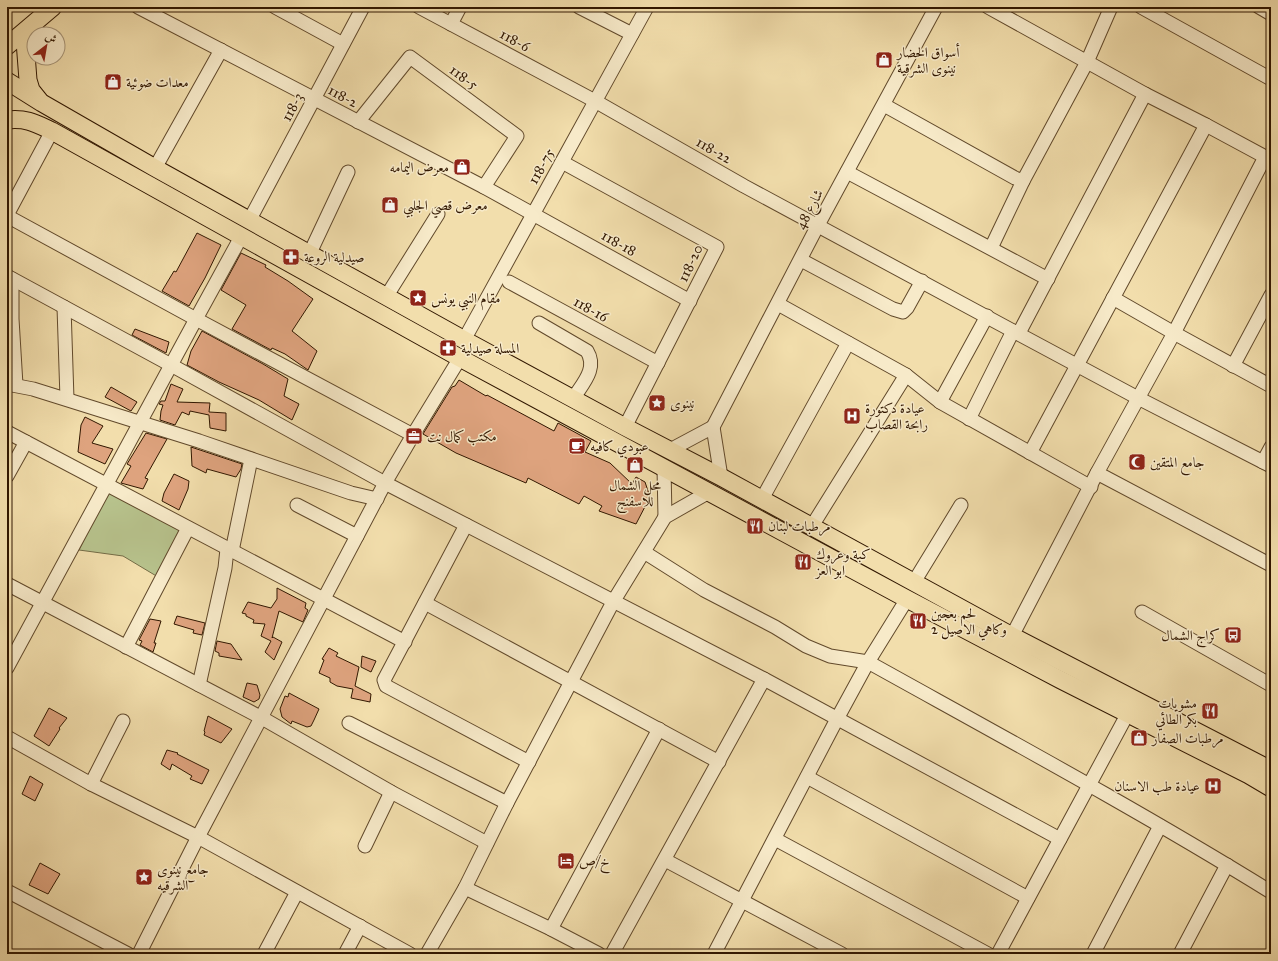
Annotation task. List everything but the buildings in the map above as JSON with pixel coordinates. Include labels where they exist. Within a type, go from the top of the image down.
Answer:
[{"type":"main road","points":[[31,26],[53,7]]},
{"type":"main road","points":[[7,46],[26,30]]},
{"type":"main road","points":[[26,33],[26,55]]},
{"type":"main road","points":[[27,66],[28,80],[31,90],[42,103]]},
{"type":"main road","points":[[7,81],[42,103],[155,168],[464,340],[812,526],[1012,636],[1271,770]]},
{"type":"main road","points":[[7,120],[30,120],[460,358],[907,599],[1061,680],[1249,775],[1271,788]]},
{"type":"street","name":"118-2","points":[[138,7],[533,214]]},
{"type":"street","points":[[275,7],[343,44]]},
{"type":"street","name":"118-3","points":[[249,221],[363,7]]},
{"type":"street","name":"118-6","points":[[419,7],[595,101]]},
{"type":"street","points":[[451,24],[460,7]]},
{"type":"street","points":[[579,7],[632,34]]},
{"type":"street","name":"118-75","points":[[464,340],[646,7]]},
{"type":"street","name":"شارع 48","points":[[713,427],[818,225],[936,7]]},
{"type":"street","points":[[988,7],[1145,94],[1268,159],[1097,474],[1012,636]]},
{"type":"street","points":[[990,248],[1023,181],[1087,62],[1111,7]]},
{"type":"street","points":[[1141,7],[1271,79]]},
{"type":"street","points":[[1259,7],[1271,14]]},
{"type":"street","points":[[155,168],[220,50]]},
{"type":"street","name":"118-5","points":[[358,122],[410,57],[517,136],[484,187]]},
{"type":"street","points":[[969,419],[1016,332],[1048,279],[1145,94]]},
{"type":"street","name":"118-22","points":[[595,101],[744,186],[1138,398],[1267,464]]},
{"type":"street","points":[[884,105],[1015,178],[1023,181]]},
{"type":"street","points":[[1030,453],[1206,125]]},
{"type":"street","points":[[52,132],[7,216],[413,435]]},
{"type":"street","name":"118-20","points":[[562,162],[717,247],[626,427]]},
{"type":"street","points":[[309,254],[348,172]]},
{"type":"street","points":[[847,172],[1048,279]]},
{"type":"street","points":[[386,297],[438,214]]},
{"type":"street","name":"118-18","points":[[533,214],[690,301]]},
{"type":"street","points":[[7,668],[241,237]]},
{"type":"street","points":[[801,260],[893,309],[903,312],[907,308],[922,281]]},
{"type":"street","points":[[9,277],[385,483],[764,679],[1060,839]]},
{"type":"street","points":[[9,277],[12,319],[11,384],[67,399],[199,441],[351,493],[377,499]]},
{"type":"street","name":"118-16","points":[[509,282],[658,363]]},
{"type":"street","points":[[1233,366],[1271,295]]},
{"type":"street","points":[[1113,298],[1271,386]]},
{"type":"street","points":[[778,304],[906,375],[940,402],[1091,487]]},
{"type":"street","points":[[64,307],[67,399]]},
{"type":"street","points":[[940,402],[986,316]]},
{"type":"street","points":[[539,323],[587,352],[591,357],[592,366],[588,376],[573,399]]},
{"type":"street","points":[[762,499],[848,343]]},
{"type":"street","points":[[139,954],[198,837],[385,483],[460,358]]},
{"type":"street","points":[[812,526],[906,375]]},
{"type":"street","points":[[670,450],[713,427],[721,477]]},
{"type":"street","points":[[7,432],[405,642]]},
{"type":"street","points":[[7,476],[26,442]]},
{"type":"street","points":[[1267,464],[1271,446]]},
{"type":"street","points":[[199,685],[251,459]]},
{"type":"street","points":[[664,468],[665,517]]},
{"type":"street","points":[[1097,474],[1271,564]]},
{"type":"street","points":[[427,954],[465,888],[507,803],[613,602],[665,517],[709,492]]},
{"type":"street","points":[[297,505],[357,536]]},
{"type":"street","points":[[914,582],[961,505]]},
{"type":"street","points":[[466,525],[384,680],[386,686],[529,762]]},
{"type":"street","points":[[126,647],[188,528]]},
{"type":"street","points":[[644,552],[704,590],[775,627],[806,646],[830,656],[868,662],[1090,785],[1271,892]]},
{"type":"street","points":[[7,584],[262,718],[391,792],[487,843]]},
{"type":"street","points":[[714,954],[837,719],[868,662],[907,599]]},
{"type":"street","points":[[425,603],[572,681],[719,762]]},
{"type":"street","points":[[1142,612],[1271,685]]},
{"type":"street","points":[[612,954],[764,679]]},
{"type":"street","points":[[998,954],[1128,713]]},
{"type":"street","points":[[91,784],[123,721]]},
{"type":"street","points":[[349,723],[507,803]]},
{"type":"street","points":[[551,929],[659,729]]},
{"type":"street","points":[[7,737],[91,784],[198,837],[410,954]]},
{"type":"street","points":[[807,777],[1028,898]]},
{"type":"street","points":[[364,846],[391,792]]},
{"type":"street","points":[[1093,954],[1160,826]]},
{"type":"street","points":[[775,839],[988,954]]},
{"type":"street","points":[[665,860],[842,954]]},
{"type":"street","points":[[1180,954],[1227,865]]},
{"type":"street","points":[[465,888],[551,929],[598,954]]},
{"type":"street","points":[[7,891],[128,954]]},
{"type":"street","points":[[264,954],[297,892]]},
{"type":"street","points":[[345,954],[360,926]]},
{"type":"green space","points":[[108,490],[181,530],[158,577],[123,556],[79,550]]},
{"type":"place","name":"أسواق الخضار نينوى الشرقية","points":[[884,60]]},
{"type":"place","name":"معدات ضوئية","points":[[113,82]]},
{"type":"place","name":"معرض اليمامه","points":[[462,167]]},
{"type":"place","name":"معرض قصي الجلبي","points":[[390,205]]},
{"type":"place","name":"صيدلية الروعة","points":[[291,257]]},
{"type":"place","name":"مقام النبي يونس","points":[[418,298]]},
{"type":"place","name":"المسلة صيدلية","points":[[448,348]]},
{"type":"place","name":"نينوى","points":[[657,403]]},
{"type":"place","name":"عيادة دكتورة رابحة القصاب","points":[[852,416]]},
{"type":"place","name":"مكتب كمال نت","points":[[414,436]]},
{"type":"place","name":"عبودي كافيه","points":[[577,446]]},
{"type":"place","name":"جامع المتقين","points":[[1137,462]]},
{"type":"place","name":"محل الشمال للاسفنج","points":[[635,465]]},
{"type":"place","name":"مرطبات لبنان","points":[[755,526]]},
{"type":"place","name":"كبة وعروك ابو العز","points":[[803,562]]},
{"type":"place","name":"لحم بعجين وكاهي الاصيل 2","points":[[918,621]]},
{"type":"place","name":"كراج الشمال","points":[[1233,635]]},
{"type":"place","name":"مشويات بكر الطائي","points":[[1210,711]]},
{"type":"place","name":"مرطبات الصفار","points":[[1139,738]]},
{"type":"place","name":"عيادة طب الاسنان","points":[[1213,786]]},
{"type":"place","name":"خ/ص","points":[[566,861]]},
{"type":"place","name":"جامع نينوى الشرقيه","points":[[144,877]]}]
